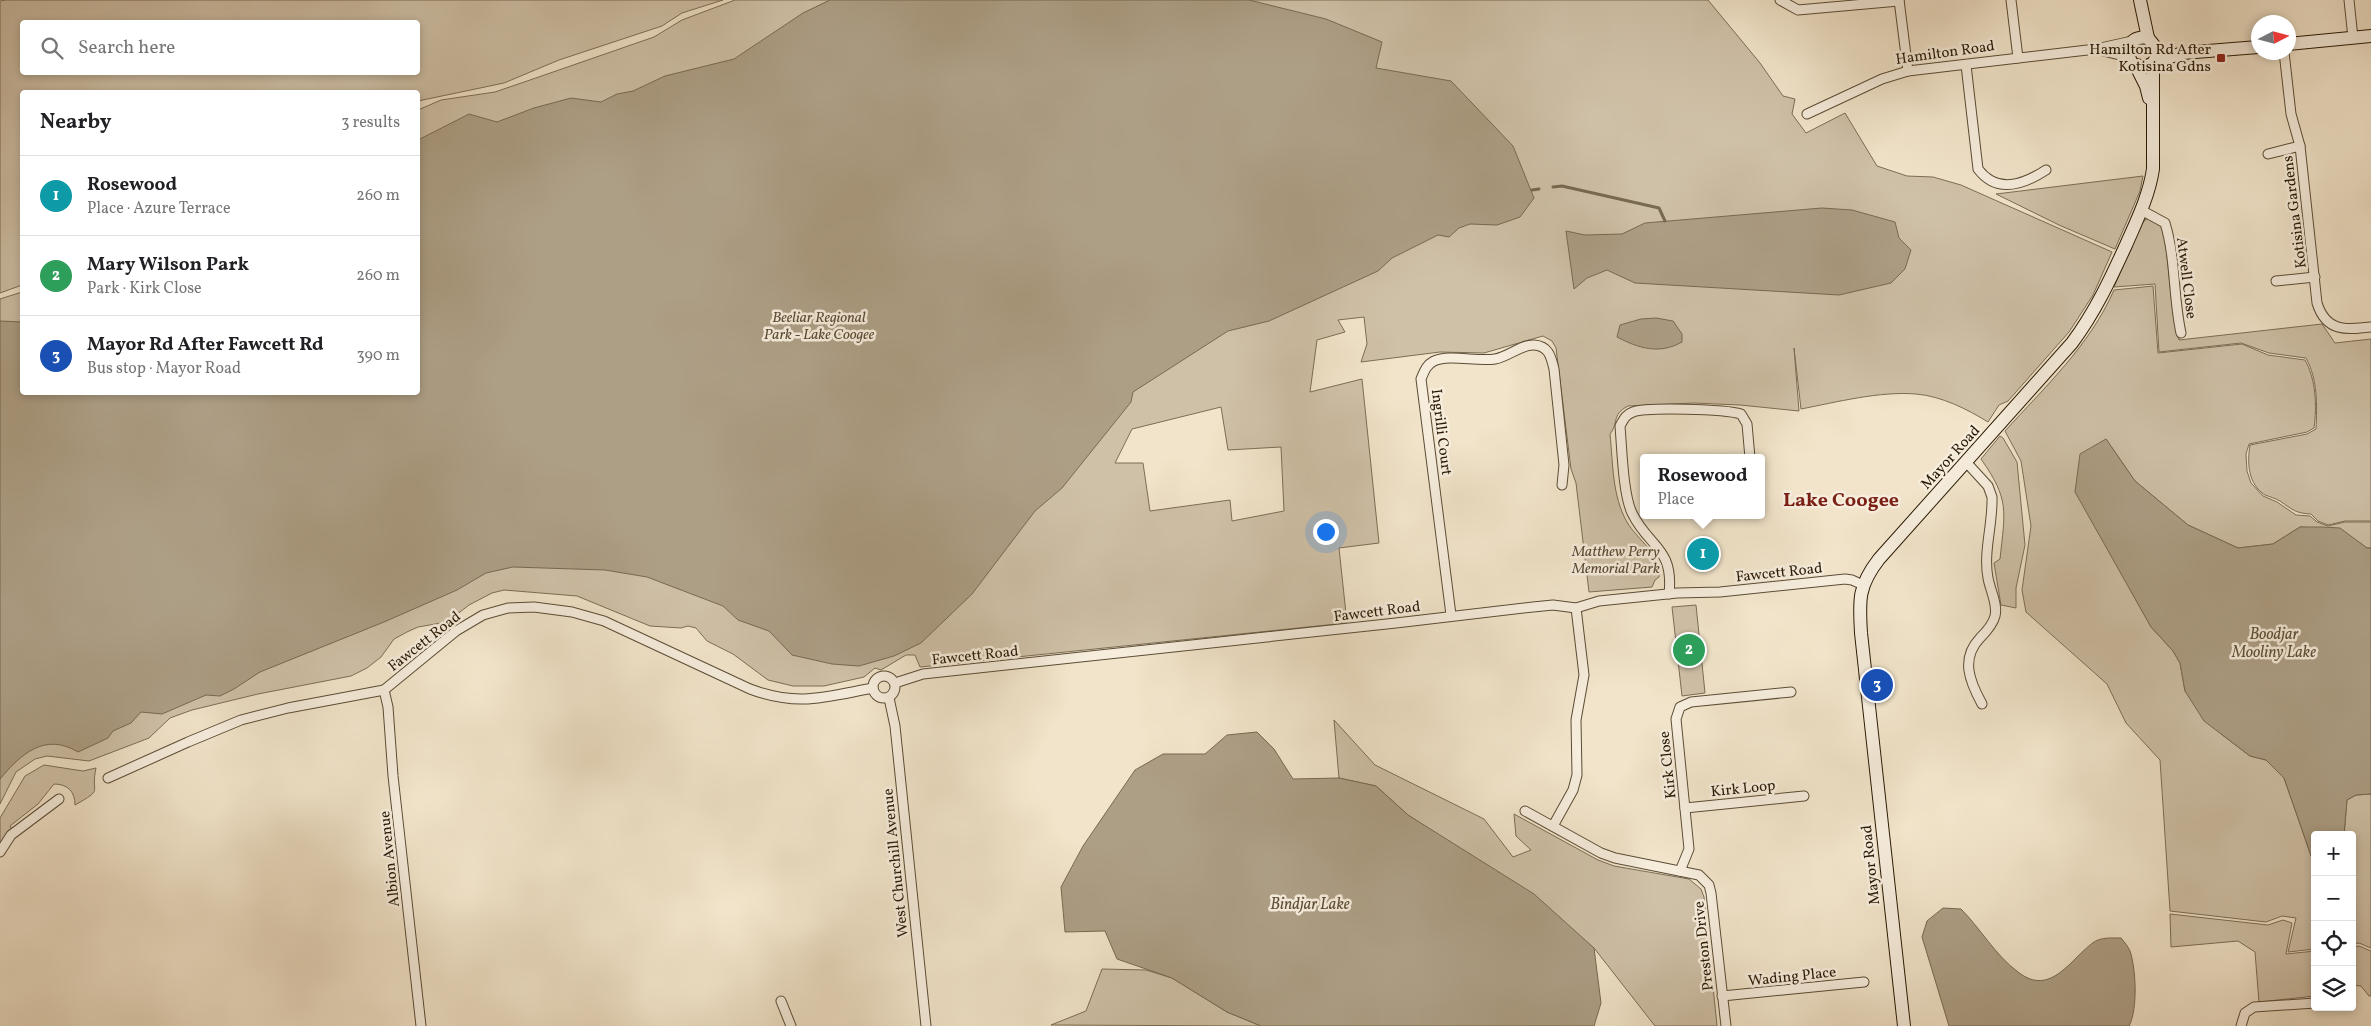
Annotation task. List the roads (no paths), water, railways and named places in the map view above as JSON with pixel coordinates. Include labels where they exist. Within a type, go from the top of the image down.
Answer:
[{"type":"main road","points":[[2133,41],[2140,1]]},
{"type":"main road","points":[[2140,1],[2152,42],[2158,54],[2154,63]]},
{"type":"main road","points":[[2296,43],[2371,36]]},
{"type":"main road","points":[[2183,53],[2138,38],[2128,48],[2132,61],[2145,67],[2183,53],[2251,48]]},
{"type":"main road","name":"Mayor Road","points":[[2132,61],[2146,86],[2152,110]]},
{"type":"main road","name":"Mayor Road","points":[[1904,1026],[1861,633],[1860,600],[1863,585],[1879,559],[2072,343],[2107,288],[2151,184],[2154,150],[2152,110],[2154,63]]},
{"type":"street","points":[[1780,0],[1798,10],[1899,0],[1908,71]]},
{"type":"street","points":[[2011,0],[2018,58]]},
{"type":"street","points":[[2349,0],[2353,38]]},
{"type":"street","name":"Hamilton Road","points":[[1807,114],[1882,79],[1908,71],[2096,49],[2133,41]]},
{"type":"street","name":"Hamilton Road","points":[[2096,49],[2132,61]]},
{"type":"street","name":"Kotisina Gardens","points":[[2285,60],[2291,114],[2300,146],[2317,303],[2320,314],[2331,324],[2341,329],[2371,327]]},
{"type":"street","points":[[1966,65],[1978,169],[1986,179],[1993,183],[2008,184],[2031,180],[2046,170]]},
{"type":"street","points":[[2268,154],[2300,146]]},
{"type":"street","name":"Atwell Close","points":[[2141,210],[2165,223],[2170,238],[2177,314],[2181,333]]},
{"type":"street","points":[[2276,281],[2315,277]]},
{"type":"street","name":"Ingrilli Court","points":[[1450,615],[1421,379],[1425,369],[1432,362],[1442,359],[1483,361],[1498,359],[1533,344],[1544,348],[1551,355],[1554,369],[1564,465],[1562,485]]},
{"type":"street","points":[[1669,594],[1671,580],[1666,558],[1638,522],[1628,501],[1620,426],[1625,416],[1635,411],[1727,410],[1741,414],[1747,424],[1750,454]]},
{"type":"street","points":[[1967,462],[1988,486],[1992,498],[1987,577],[1995,605],[1995,617],[1989,629],[1973,645],[1967,664],[1971,684],[1982,704]]},
{"type":"street","name":"Fawcett Road","points":[[895,683],[923,674],[1396,623],[1450,615],[1552,605],[1576,608],[1600,601],[1669,594],[1720,592],[1845,579],[1863,585]]},
{"type":"street","name":"Fawcett Road","points":[[108,778],[241,720],[288,708],[384,690],[456,631],[483,615],[508,608],[534,607],[572,612],[604,620],[773,698],[812,699],[873,688]]},
{"type":"street","points":[[1552,826],[1573,790],[1577,776],[1576,720],[1584,675],[1576,608]]},
{"type":"street","points":[[881,676],[888,677],[895,683],[894,692],[889,698],[879,698],[873,688],[875,681],[881,676]]},
{"type":"street","name":"Albion Avenue","points":[[384,690],[388,707],[393,776],[421,1026]]},
{"type":"street","name":"Kirk Close","points":[[1680,871],[1689,849],[1676,720],[1680,707],[1691,702],[1791,692]]},
{"type":"street","name":"West Churchill Avenue","points":[[889,698],[895,726],[926,1026]]},
{"type":"street","name":"Kirk Loop","points":[[1685,808],[1804,796]]},
{"type":"street","points":[[0,852],[11,835],[59,799]]},
{"type":"street","name":"Preston Drive","points":[[1525,812],[1602,853],[1615,858],[1699,876],[1709,885],[1712,893],[1726,1026]]},
{"type":"street","name":"Wading Place","points":[[1722,996],[1864,982]]},
{"type":"street","points":[[781,1001],[791,1026]]},
{"type":"street","points":[[2241,1026],[2245,1013],[2254,1007],[2311,1002]]},
{"type":"water","name":"Beeliar Regional Park - Lake Coogee","points":[[830,0],[1249,0],[1326,19],[1382,42],[1376,68],[1451,81],[1513,146],[1534,198],[1520,217],[1497,225],[1470,224],[1459,228],[1449,237],[1438,235],[1392,258],[1378,271],[1269,321],[1228,331],[1133,392],[1131,402],[1062,488],[1035,511],[972,594],[921,643],[894,656],[859,666],[832,664],[792,655],[769,631],[738,620],[723,606],[647,577],[605,570],[513,567],[486,573],[457,590],[384,622],[260,672],[220,696],[206,695],[162,714],[141,712],[131,723],[113,731],[108,738],[78,752],[66,746],[55,744],[44,745],[34,749],[16,761],[0,779],[0,321],[20,322],[20,395],[420,395],[420,139],[469,114],[497,122],[534,108],[571,98],[601,102],[617,94],[633,91],[665,76],[734,59],[803,13]]},
{"type":"water","points":[[1822,208],[1852,210],[1895,222],[1899,238],[1911,250],[1905,269],[1891,283],[1839,295],[1635,283],[1607,270],[1587,278],[1574,289],[1566,231],[1585,235],[1622,234],[1645,223]]},
{"type":"water","points":[[1656,318],[1673,321],[1682,334],[1682,342],[1657,349],[1641,347],[1617,337],[1620,325],[1641,319]]},
{"type":"water","name":"Boodjar Mooliny Lake","points":[[2106,439],[2135,481],[2188,525],[2238,548],[2273,544],[2300,527],[2323,527],[2340,528],[2367,548],[2371,548],[2371,794],[2356,795],[2347,800],[2344,831],[2311,831],[2311,856],[2284,778],[2266,760],[2250,756],[2204,721],[2185,691],[2180,663],[2173,651],[2151,627],[2075,492],[2080,454]]},
{"type":"water","name":"Bindjar Lake","points":[[1257,732],[1274,749],[1293,779],[1339,778],[1376,786],[1408,815],[1534,894],[1594,948],[1601,1003],[1594,1026],[1261,1026],[1227,1012],[1172,978],[1117,959],[1105,931],[1065,932],[1061,887],[1083,846],[1135,770],[1163,754],[1205,754],[1227,735]]},
{"type":"water","points":[[1943,908],[1961,909],[2002,958],[2018,972],[2030,979],[2041,981],[2060,973],[2097,940],[2121,938],[2130,951],[2135,978],[2134,1010],[2129,1026],[1949,1026],[1922,937],[1927,921]]},
{"type":"waterway","points":[[1553,187],[1562,186],[1659,208],[1665,221]]},
{"type":"waterway","points":[[1532,190],[1539,189]]},
{"type":"place","name":"Hamilton Rd After Kotisina Gdns","points":[[2221,58]]},
{"type":"place","name":"Rosewood","points":[[1703,554]]},
{"type":"place","name":"Mary Wilson Park","points":[[1689,650]]},
{"type":"place","name":"Mayor Rd After Fawcett Rd","points":[[1877,685]]},
{"type":"district","name":"Lake Coogee","points":[[1841,499]]},
{"type":"park label","name":"Matthew Perry Memorial Park","points":[[1616,560]]}]
